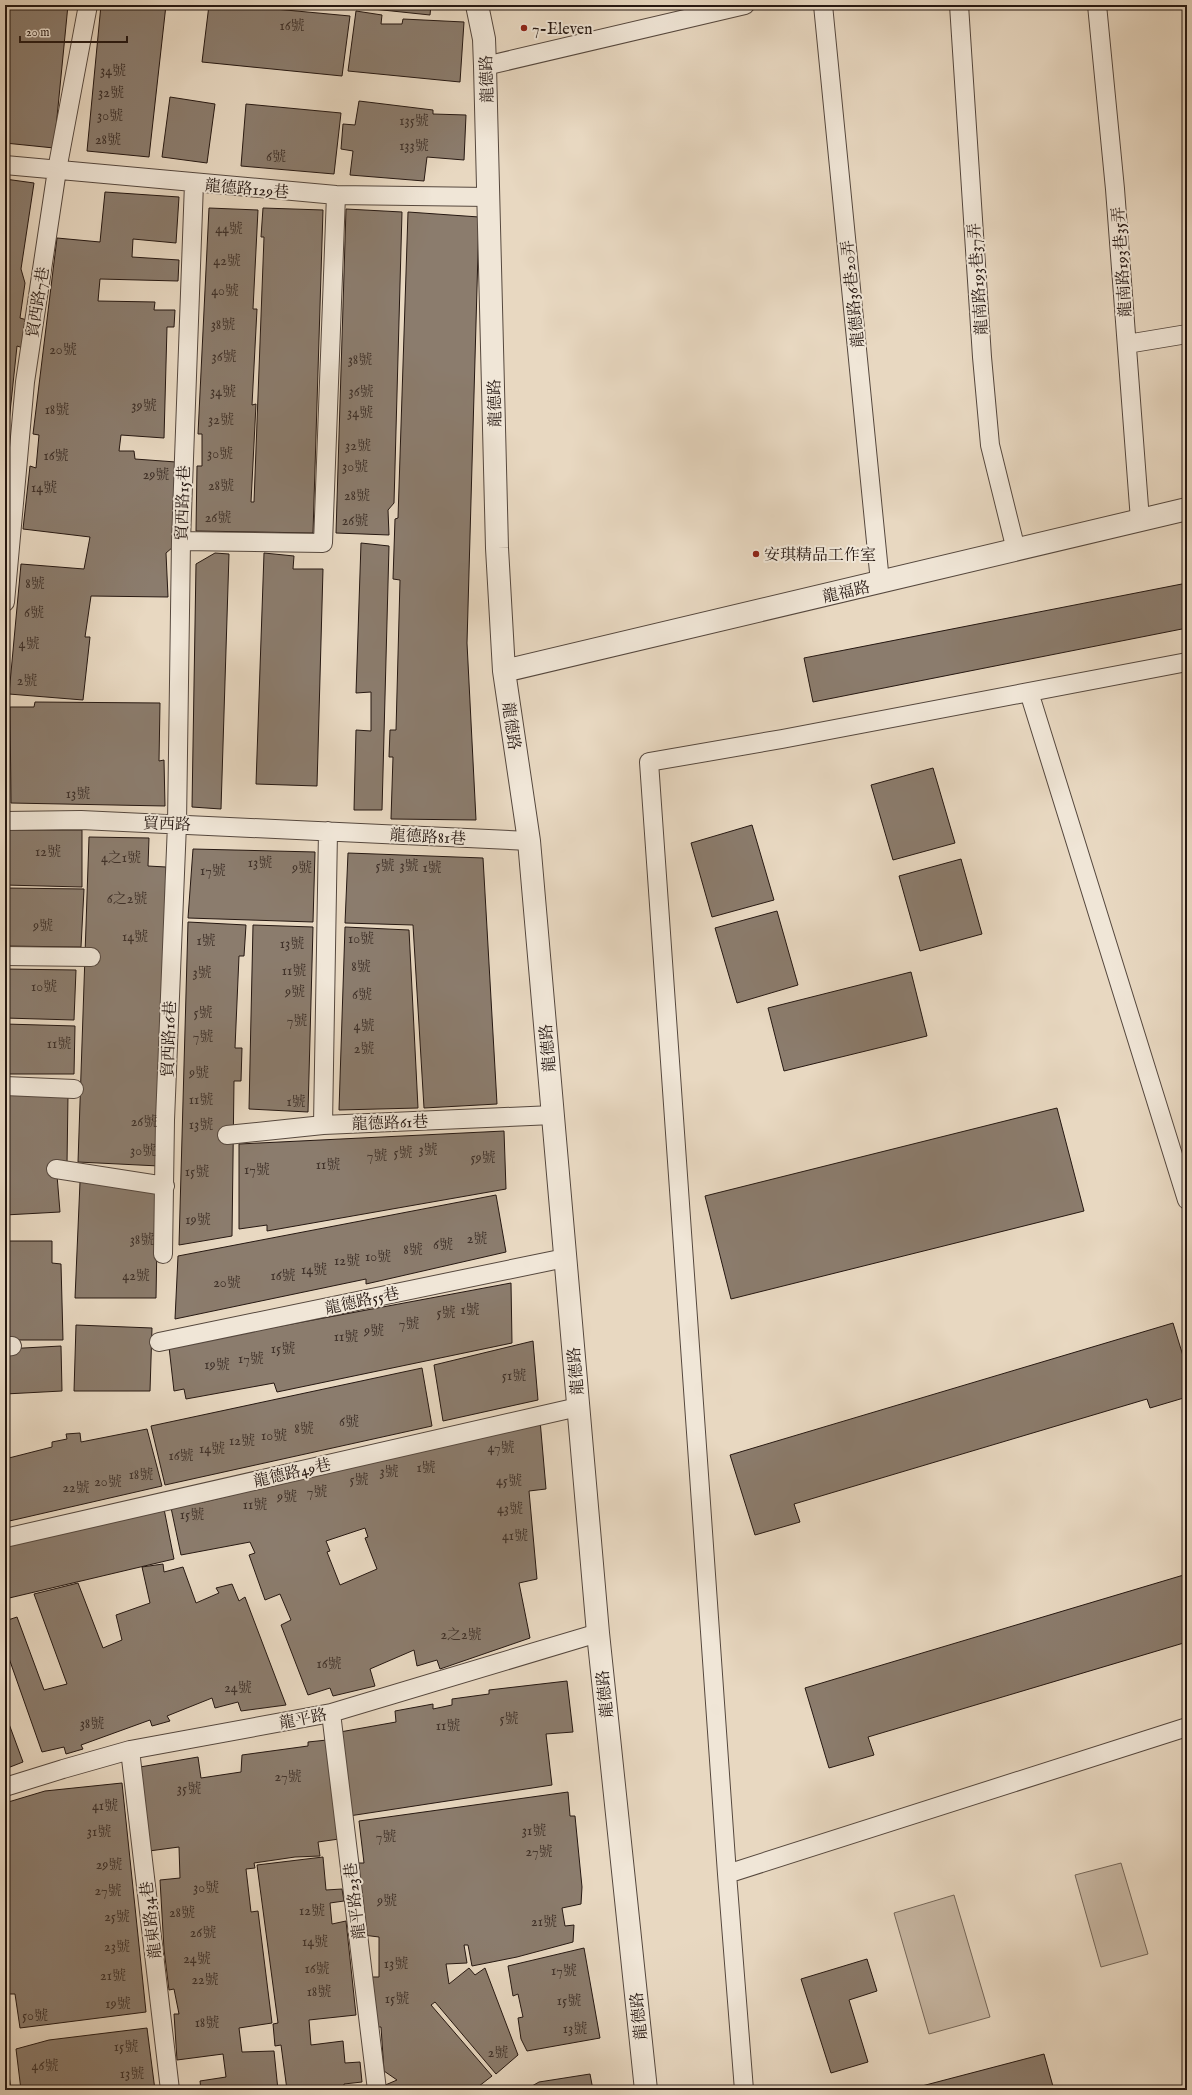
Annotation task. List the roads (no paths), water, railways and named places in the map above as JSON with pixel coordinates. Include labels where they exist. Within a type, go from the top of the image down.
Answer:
[{"type":"street","name":"龍德路","points":[[477,5],[484,39],[490,197],[497,548],[504,671],[528,841],[598,1633],[642,2089]]},
{"type":"street","name":"龍福路","points":[[504,671],[1187,509]]},
{"type":"lane","name":"貿西路7巷","points":[[5,602],[25,382],[57,170],[88,5]]},
{"type":"lane","points":[[485,66],[744,5]]},
{"type":"lane","name":"龍德路36巷20弄","points":[[823,5],[880,582]]},
{"type":"lane","name":"龍南路193巷37弄","points":[[959,5],[982,356],[990,445],[1016,550]]},
{"type":"lane","name":"龍南路193巷35弄","points":[[1097,5],[1116,189],[1140,520]]},
{"type":"lane","name":"龍德路129巷","points":[[5,165],[194,184],[336,195],[490,197]]},
{"type":"lane","name":"貿西路15巷","points":[[177,824],[181,541],[194,184]]},
{"type":"lane","points":[[181,541],[323,543],[336,195]]},
{"type":"lane","points":[[1127,344],[1187,334]]},
{"type":"lane","points":[[744,2090],[727,1874],[650,762],[1187,662]]},
{"type":"lane","points":[[1029,692],[1187,1200]]},
{"type":"lane","name":"貿西路","points":[[5,821],[81,820],[328,831]]},
{"type":"lane","name":"貿西路16巷","points":[[163,1254],[165,1120],[177,824]]},
{"type":"lane","points":[[324,1125],[328,831]]},
{"type":"lane","name":"龍德路81巷","points":[[328,831],[528,841]]},
{"type":"lane","points":[[5,956],[91,957]]},
{"type":"lane","points":[[5,1086],[74,1089]]},
{"type":"lane","name":"龍德路61巷","points":[[228,1135],[324,1125],[553,1115]]},
{"type":"lane","points":[[56,1169],[165,1186]]},
{"type":"lane","name":"龍德路55巷","points":[[159,1342],[565,1258]]},
{"type":"lane","name":"龍德路49巷","points":[[5,1538],[578,1407]]},
{"type":"lane","name":"龍平路","points":[[5,1787],[130,1750],[331,1713],[598,1633]]},
{"type":"lane","name":"龍平路23巷","points":[[331,1713],[377,2090]]},
{"type":"lane","points":[[727,1874],[1187,1727]]},
{"type":"lane","name":"龍東路34巷","points":[[130,1750],[170,2090]]},
{"type":"place","name":"7-Eleven","points":[[524,28]]},
{"type":"place","name":"安琪精品工作室","points":[[756,554]]}]
